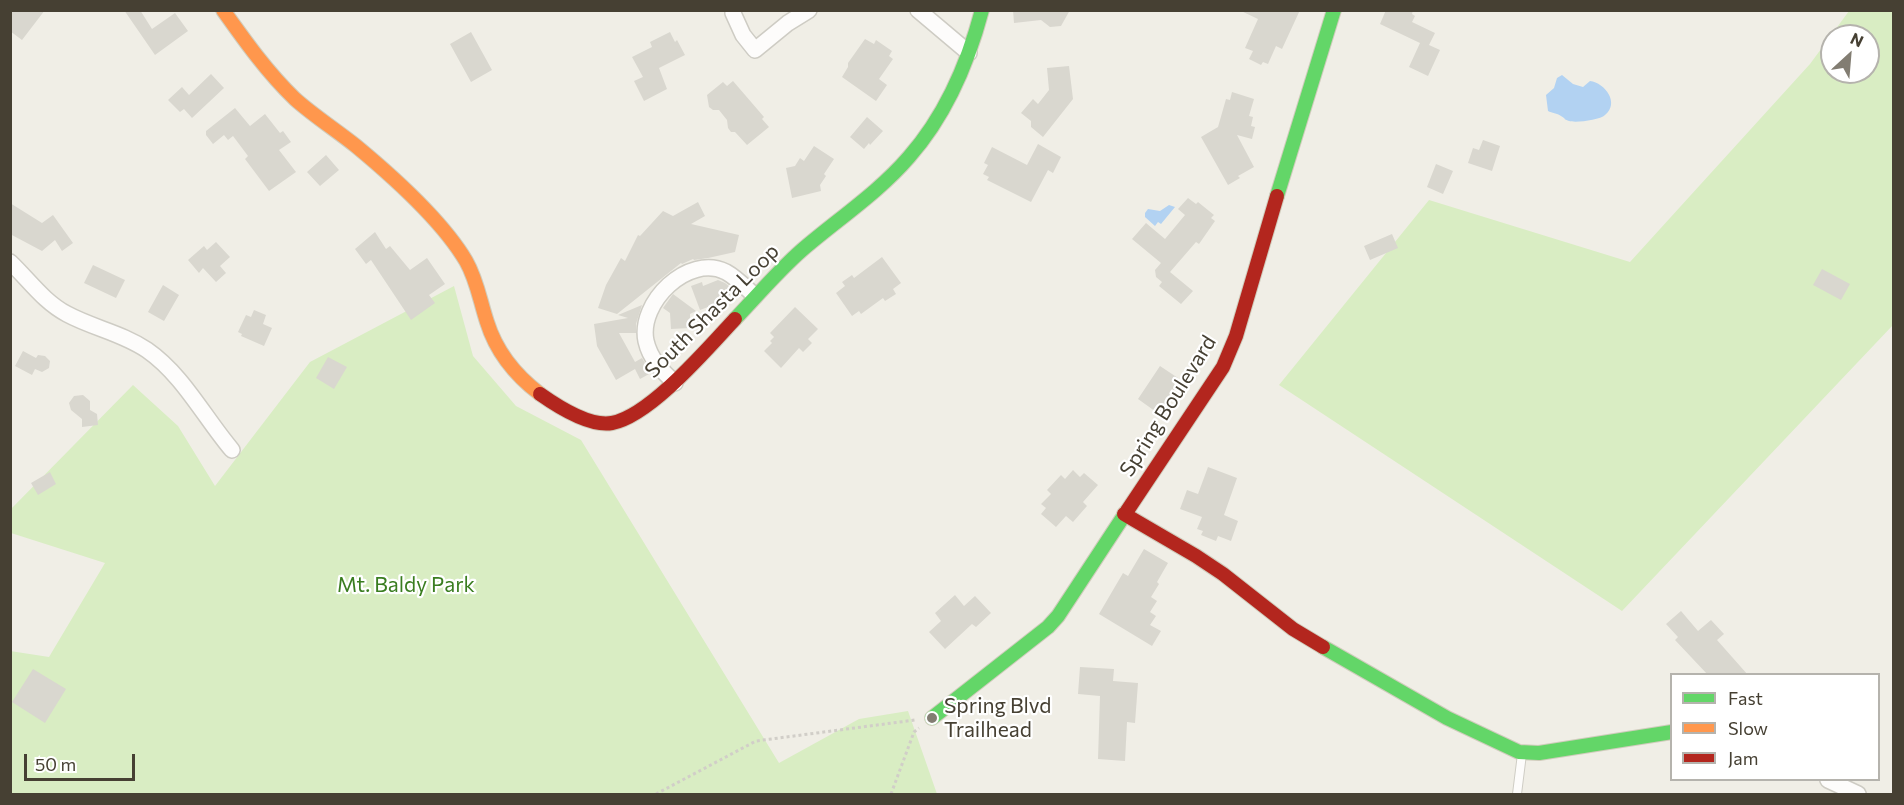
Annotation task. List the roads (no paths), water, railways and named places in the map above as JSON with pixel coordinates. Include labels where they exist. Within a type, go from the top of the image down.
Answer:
[{"type":"street","name":"South Shasta Loop","points":[[223,10],[290,95],[382,169],[411,197],[462,254],[478,284],[495,343],[507,363],[528,385],[554,403],[576,415],[597,422],[610,423],[620,422],[629,417],[675,382],[791,260],[861,203],[907,160],[945,105],[960,78],[982,10]]},
{"type":"street","points":[[733,13],[743,34],[755,50],[788,23],[809,10]]},
{"type":"street","points":[[918,10],[969,53]]},
{"type":"street","name":"Spring Boulevard","points":[[932,718],[1048,627],[1062,610],[1222,367],[1233,344],[1334,10]]},
{"type":"street","points":[[10,262],[37,291],[61,310],[121,336],[147,350],[167,366],[232,450]]},
{"type":"street","points":[[675,382],[660,369],[652,357],[646,339],[647,321],[655,301],[669,284],[687,272],[705,268],[725,271],[755,296]]},
{"type":"street","points":[[1124,514],[1223,574],[1293,629],[1447,718],[1523,752],[1539,753],[1670,732]]},
{"type":"street","points":[[1830,781],[1858,795]]},
{"type":"lane","points":[[1517,795],[1523,752]]},
{"type":"water","points":[[1562,75],[1573,84],[1583,87],[1590,81],[1601,85],[1611,99],[1611,105],[1605,115],[1577,122],[1565,120],[1558,114],[1548,111],[1546,95],[1554,88],[1557,78]]},
{"type":"water","points":[[1169,205],[1175,207],[1161,224],[1158,222],[1155,226],[1145,217],[1148,209],[1160,211]]},
{"type":"place","name":"Spring Blvd Trailhead","points":[[932,718]]},
{"type":"park label","name":"Mt. Baldy Park","points":[[406,585]]}]
